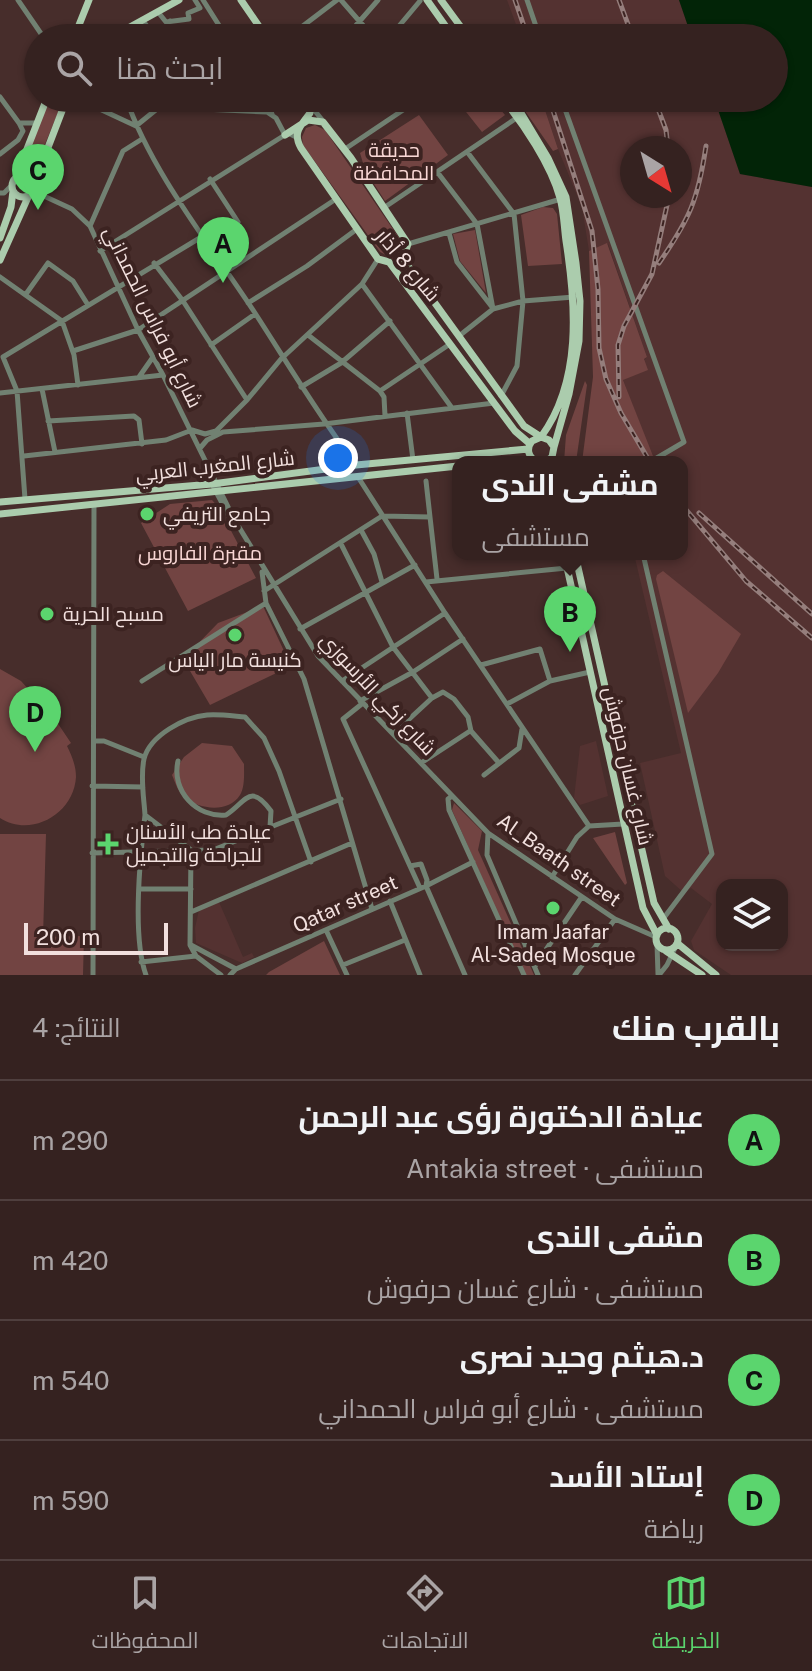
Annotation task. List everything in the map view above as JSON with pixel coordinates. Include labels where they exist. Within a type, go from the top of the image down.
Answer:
[{"type":"main road","points":[[79,24],[89,0]]},
{"type":"main road","points":[[137,24],[179,0]]},
{"type":"main road","points":[[241,0],[257,24]]},
{"type":"main road","points":[[422,0],[443,24]]},
{"type":"main road","points":[[441,0],[459,24]]},
{"type":"main road","points":[[0,238],[11,207],[14,184],[41,112]]},
{"type":"main road","points":[[0,260],[32,190],[62,112]]},
{"type":"main road","points":[[296,137],[310,112]]},
{"type":"main road","points":[[514,112],[561,199],[574,297],[571,358],[554,417],[541,437],[534,438],[529,446],[533,456]]},
{"type":"main road","points":[[520,112],[548,158],[566,197],[580,301],[579,341],[554,454]]},
{"type":"main road","points":[[285,135],[313,119],[323,122],[345,149],[408,244],[403,259]]},
{"type":"main road","name":"شارع 8 أذار","points":[[296,137],[378,259],[389,262],[529,446]]},
{"type":"main road","points":[[14,184],[27,175],[32,190]]},
{"type":"main road","points":[[14,184],[18,196],[32,190]]},
{"type":"main road","points":[[403,259],[524,426],[549,440],[554,454]]},
{"type":"main road","points":[[389,262],[403,259]]},
{"type":"main road","points":[[515,431],[520,441],[515,450]]},
{"type":"main road","name":"شارع المغرب العربي","points":[[454,456],[529,446]]},
{"type":"main road","name":"شارع المغرب العربي","points":[[0,514],[216,488],[356,465],[452,456]]},
{"type":"main road","name":"شارع المغرب العربي","points":[[0,504],[25,499],[216,488],[452,467]]},
{"type":"main road","points":[[0,504],[69,497]]},
{"type":"main road","name":"شارع غسان حرفوش","points":[[565,560],[643,908],[657,938]]},
{"type":"main road","name":"شارع غسان حرفوش","points":[[576,560],[654,903],[669,929],[677,936],[676,945]]},
{"type":"main road","points":[[588,658],[598,656]]},
{"type":"main road","points":[[621,813],[625,810],[630,813],[644,859]]},
{"type":"main road","points":[[669,929],[663,929],[657,938],[668,952],[705,973],[716,975]]},
{"type":"main road","points":[[668,952],[676,945],[705,973]]},
{"type":"street","points":[[158,12],[166,22],[189,19],[188,13],[200,8],[195,0]]},
{"type":"street","points":[[203,0],[218,24]]},
{"type":"street","points":[[306,24],[339,0],[359,22],[378,0]]},
{"type":"street","points":[[401,24],[422,0]]},
{"type":"street","points":[[527,0],[535,24]]},
{"type":"street","points":[[22,1],[36,24]]},
{"type":"street","points":[[0,97],[23,131],[22,136],[0,154]]},
{"type":"street","points":[[106,112],[136,126]]},
{"type":"street","points":[[131,112],[142,139],[281,359],[324,424],[356,465]]},
{"type":"street","points":[[136,126],[153,112]]},
{"type":"street","points":[[263,112],[272,114],[285,135]]},
{"type":"street","points":[[317,112],[323,122]]},
{"type":"street","points":[[345,149],[400,112]]},
{"type":"street","points":[[566,112],[684,442],[660,456]]},
{"type":"street","points":[[385,207],[518,117]]},
{"type":"street","points":[[19,123],[36,123]]},
{"type":"street","points":[[100,251],[210,179],[241,164],[285,135],[290,133],[296,137]]},
{"type":"street","points":[[90,226],[123,151],[142,139]]},
{"type":"street","points":[[468,153],[514,214],[523,301],[517,366],[501,396]]},
{"type":"street","points":[[438,173],[477,224],[493,309]]},
{"type":"street","points":[[208,244],[238,222],[210,179]]},
{"type":"street","points":[[0,193],[14,184]]},
{"type":"street","name":"شارع أبو فراس الحمداني","points":[[32,190],[72,209],[90,226],[138,330],[201,448],[216,488]]},
{"type":"street","points":[[73,351],[138,330],[336,199]]},
{"type":"street","points":[[408,244],[561,199]]},
{"type":"street","points":[[248,303],[307,266],[357,229]]},
{"type":"street","points":[[449,233],[457,262],[493,309]]},
{"type":"street","points":[[25,499],[17,391],[1,356],[203,236]]},
{"type":"street","points":[[24,456],[142,444],[166,440],[192,430],[205,434],[211,432],[230,418],[281,359],[362,284],[378,259]]},
{"type":"street","points":[[26,294],[48,263],[73,281],[88,305]]},
{"type":"street","points":[[154,263],[183,301],[247,400]]},
{"type":"street","points":[[0,277],[62,321],[73,351],[78,385]]},
{"type":"street","points":[[362,284],[452,408]]},
{"type":"street","points":[[459,336],[493,309],[523,301],[574,297]]},
{"type":"street","points":[[211,345],[255,314]]},
{"type":"street","points":[[301,387],[341,363],[390,321]]},
{"type":"street","points":[[308,335],[380,391],[384,397],[385,416]]},
{"type":"street","points":[[380,391],[451,343]]},
{"type":"street","points":[[139,378],[153,357]]},
{"type":"street","points":[[0,393],[163,375]]},
{"type":"street","points":[[42,389],[55,452]]},
{"type":"street","points":[[201,448],[217,434],[240,430],[324,424],[494,403]]},
{"type":"street","points":[[407,413],[413,460]]},
{"type":"street","points":[[48,421],[134,416],[139,420],[142,444]]},
{"type":"street","points":[[230,418],[240,430]]},
{"type":"street","points":[[358,477],[445,613],[589,826]]},
{"type":"street","points":[[426,481],[437,579]]},
{"type":"street","points":[[216,488],[262,572],[266,603],[298,665],[372,909]]},
{"type":"street","name":"شارع زكي الأرسوزي","points":[[216,488],[318,656],[452,796]]},
{"type":"street","points":[[93,975],[94,504]]},
{"type":"street","points":[[264,592],[382,516],[430,517]]},
{"type":"street","points":[[361,530],[374,554],[382,582]]},
{"type":"street","points":[[341,544],[393,647],[432,698]]},
{"type":"street","points":[[644,560],[712,854],[663,919]]},
{"type":"street","points":[[300,629],[415,565]]},
{"type":"street","points":[[426,582],[567,568]]},
{"type":"street","points":[[142,681],[266,603]]},
{"type":"street","points":[[342,681],[445,613]]},
{"type":"street","points":[[463,639],[361,702],[343,719],[410,866],[465,975]]},
{"type":"street","points":[[481,665],[540,649],[550,681]]},
{"type":"street","points":[[507,704],[550,681],[590,672]]},
{"type":"street","points":[[393,734],[432,698],[443,692],[454,699],[468,717],[471,731],[499,763]]},
{"type":"street","points":[[146,975],[141,962],[140,889],[140,853],[145,815],[144,757],[159,737],[184,720],[208,715],[245,717],[264,738],[311,862]]},
{"type":"street","points":[[484,775],[519,748],[522,728]]},
{"type":"street","points":[[421,763],[471,731]]},
{"type":"street","points":[[94,741],[104,741],[144,757]]},
{"type":"street","points":[[178,761],[176,771],[190,803],[207,813],[226,815],[251,795],[271,811],[269,828]]},
{"type":"street","points":[[92,786],[143,787]]},
{"type":"street","points":[[452,796],[448,799],[449,810],[524,975]]},
{"type":"street","name":"Al_Baath street","points":[[452,796],[488,833],[581,898],[615,919],[657,938]]},
{"type":"street","points":[[92,853],[213,850],[341,799]]},
{"type":"street","points":[[145,815],[191,850]]},
{"type":"street","points":[[552,877],[577,837],[589,826],[623,824]]},
{"type":"street","points":[[488,833],[486,848],[490,866],[538,975]]},
{"type":"street","points":[[191,912],[352,843]]},
{"type":"street","points":[[191,850],[190,945],[196,956],[221,975]]},
{"type":"street","name":"Qatar street","points":[[230,975],[236,969],[473,862]]},
{"type":"street","points":[[410,866],[421,864],[427,880],[423,887]]},
{"type":"street","points":[[476,870],[490,866]]},
{"type":"street","points":[[140,889],[191,889]]},
{"type":"street","points":[[535,966],[581,898]]},
{"type":"street","points":[[390,901],[420,975]]},
{"type":"street","points":[[575,975],[615,919]]},
{"type":"street","points":[[326,930],[347,975]]},
{"type":"street","name":"شارع غسان حرفوش","points":[[657,938],[659,975]]},
{"type":"street","points":[[343,965],[405,940]]},
{"type":"street","points":[[190,945],[236,969]]},
{"type":"street","points":[[659,975],[668,952]]},
{"type":"street","points":[[141,962],[196,956]]},
{"type":"shaded area","points":[[507,0],[679,0],[687,24],[516,24]]},
{"type":"shaded area","points":[[679,0],[812,0],[812,187],[740,174],[719,112],[788,112],[788,24],[687,24]]},
{"type":"shaded area","points":[[546,112],[719,112],[740,174],[812,187],[812,975],[731,975],[694,950],[691,941],[712,904],[691,888],[684,893],[665,876],[640,763],[681,753],[635,560],[688,560],[688,456],[652,456],[623,380],[647,357],[608,244],[589,251],[582,207]]},
{"type":"shaded area","points":[[596,741],[608,796],[580,805],[574,798],[580,746]]},
{"type":"shaded area","points":[[219,902],[243,957],[252,953],[254,957],[242,963],[196,943],[199,910]]},
{"type":"green space","points":[[43,112],[58,112],[36,166],[25,170],[21,163]]},
{"type":"green space","points":[[466,112],[503,112],[505,115],[482,132]]},
{"type":"green space","points":[[526,112],[546,112],[558,149],[553,151]]},
{"type":"green space","name":"حديقة المحافظة","points":[[419,115],[448,155],[385,201],[365,170],[360,153]]},
{"type":"green space","points":[[315,125],[325,130],[399,238],[397,253],[388,256],[380,252],[303,145],[306,128]]},
{"type":"green space","points":[[543,207],[553,208],[557,214],[562,264],[528,266],[521,215]]},
{"type":"green space","points":[[475,230],[486,293],[460,261],[453,234]]},
{"type":"green space","points":[[607,243],[647,357],[644,359],[648,370],[623,380],[653,456],[583,456],[593,377],[589,251]]},
{"type":"green space","points":[[585,381],[587,385],[577,456],[564,456],[566,435]]},
{"type":"green space","name":"مقبرة الفاروس","points":[[212,500],[256,578],[188,611],[141,523],[170,504]]},
{"type":"green space","points":[[663,571],[741,634],[718,673],[688,713],[656,579]]},
{"type":"green space","points":[[263,606],[291,666],[210,705],[183,659],[218,623]]},
{"type":"green space","points":[[0,669],[21,681],[30,691],[34,688],[71,743],[67,746],[76,777],[68,802],[59,812],[37,824],[12,823],[0,818]]},
{"type":"green space","points":[[202,743],[232,746],[244,764],[242,792],[228,805],[213,808],[190,801],[180,792],[172,775],[184,757]]},
{"type":"green space","points":[[454,803],[482,831],[478,850],[534,975],[525,975],[452,810]]},
{"type":"green space","points":[[615,832],[627,883],[625,885],[593,838]]},
{"type":"green space","points":[[0,834],[46,834],[43,937],[84,936],[83,975],[0,975]]},
{"type":"green space","points":[[324,941],[340,975],[266,975],[269,972]]},
{"type":"railway","points":[[515,0],[523,24]]},
{"type":"railway","points":[[619,0],[628,24]]},
{"type":"railway","points":[[554,112],[592,231],[598,289],[599,348],[606,379],[621,413],[646,456]]},
{"type":"railway","points":[[659,112],[667,136]]},
{"type":"railway","points":[[659,263],[691,208],[706,146]]},
{"type":"railway","points":[[619,397],[618,345],[624,326],[652,274],[666,208]]},
{"type":"railway","points":[[688,512],[746,581],[812,638]]},
{"type":"railway","points":[[699,513],[812,614]]},
{"type":"place","name":"د.هيثم وحيد نصرى","points":[[38,210]]},
{"type":"place","name":"عيادة الدكتورة رؤى عبد الرحمن","points":[[223,283]]},
{"type":"place","name":"جامع التريفي","points":[[147,514]]},
{"type":"place","name":"مسبح الحرية","points":[[47,614]]},
{"type":"place","name":"كنيسة مار الياس","points":[[235,635]]},
{"type":"place","name":"مشفى الندى","points":[[570,652]]},
{"type":"place","name":"إستاد الأسد","points":[[35,752]]},
{"type":"place","name":"عيادة طب الأسنان للجراحة والتجميل","points":[[108,844]]},
{"type":"place","name":"Imam Jaafar Al-Sadeq Mosque","points":[[553,908]]}]
